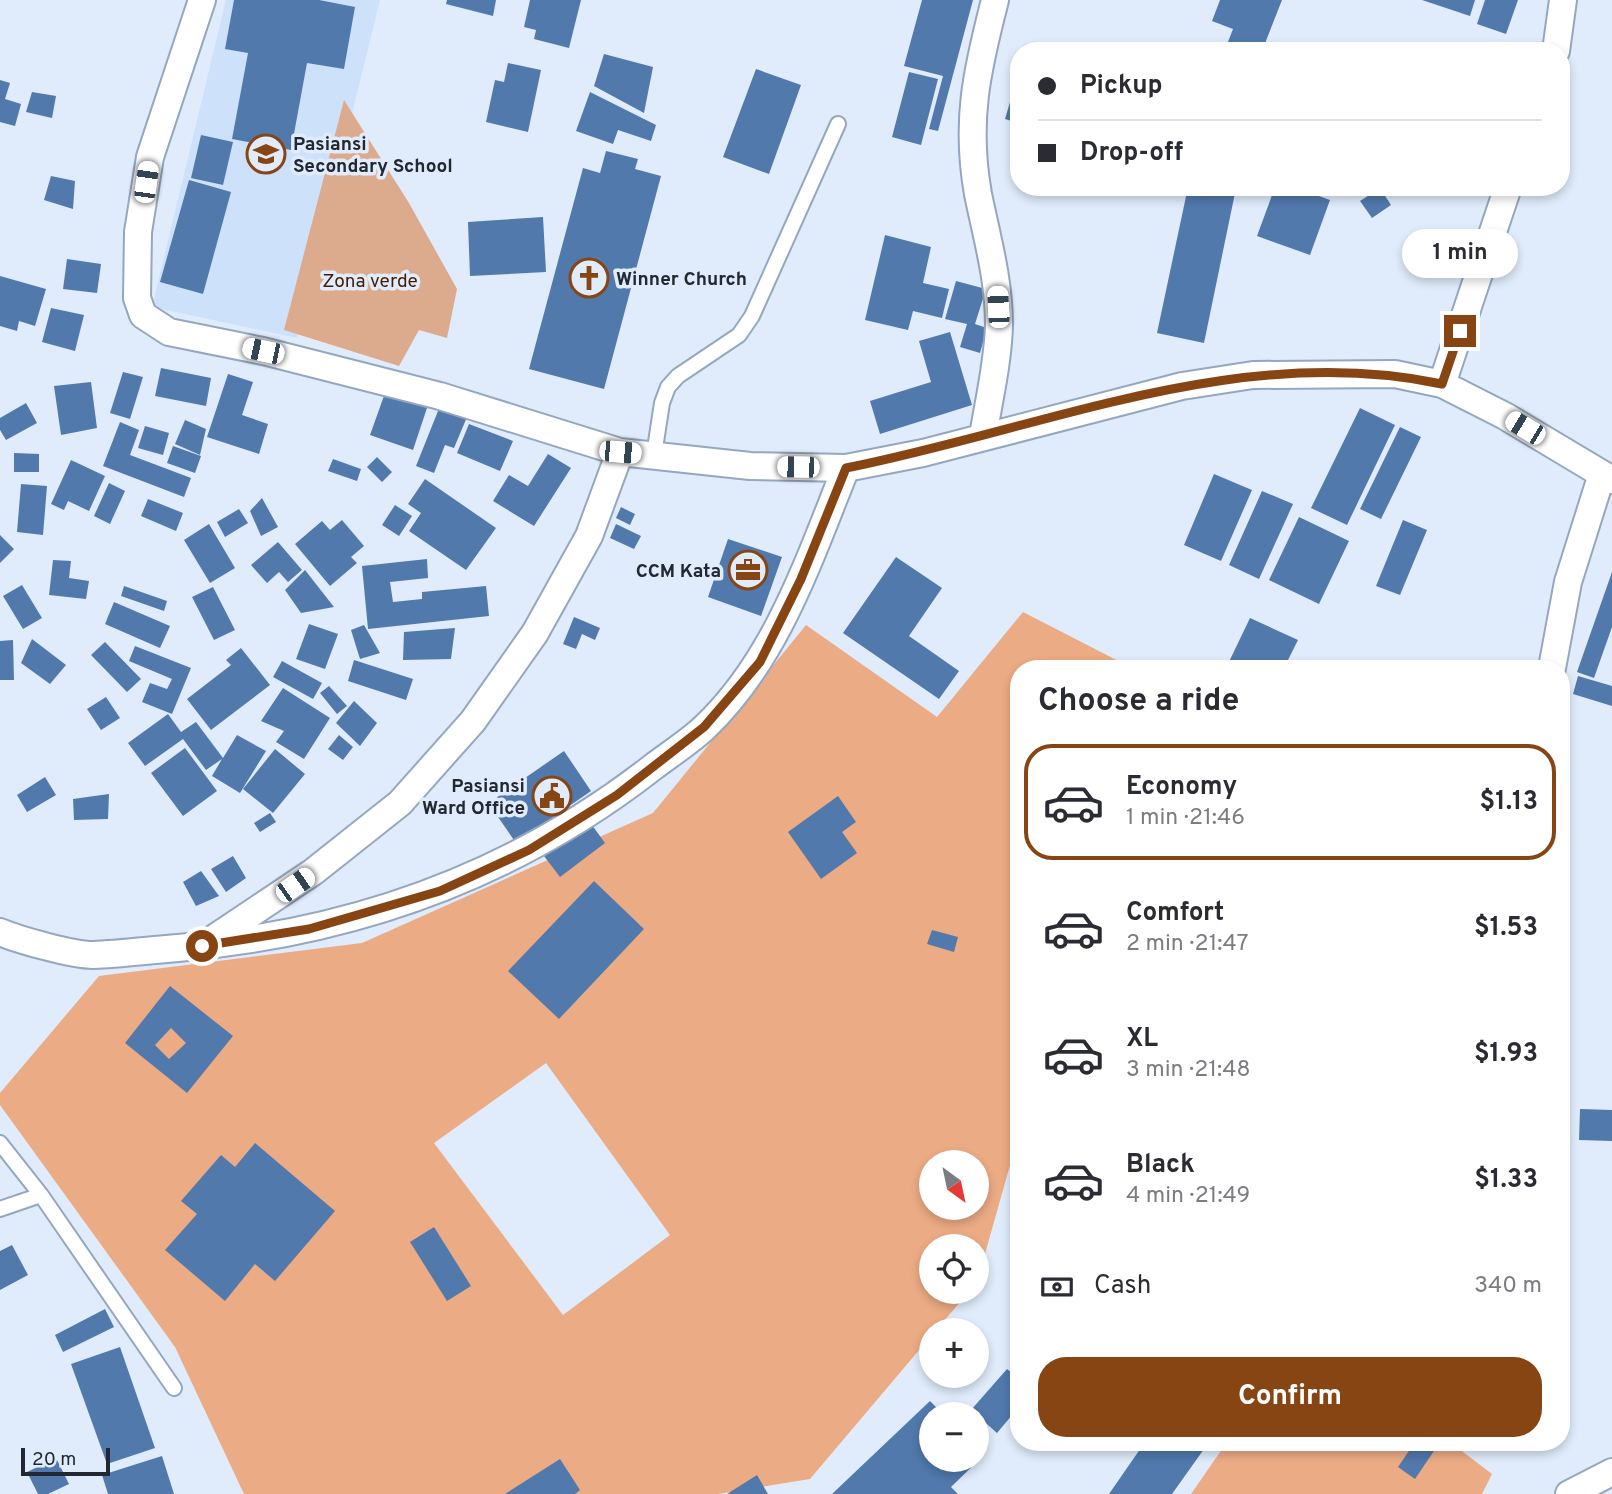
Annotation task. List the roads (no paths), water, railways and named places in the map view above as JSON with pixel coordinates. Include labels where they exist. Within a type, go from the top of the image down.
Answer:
[{"type":"street","points":[[202,0],[149,157],[138,232],[136,281],[143,315],[169,332],[276,354],[440,396],[620,452],[750,466],[846,468],[922,453],[1168,389],[1253,375],[1395,374],[1442,384],[1505,416],[1607,477],[1568,582],[1553,660]]},
{"type":"street","points":[[983,436],[999,326],[992,244],[978,194],[972,132],[975,76],[995,0]]},
{"type":"street","points":[[1558,42],[1563,0]]},
{"type":"street","points":[[1559,42],[1580,0]]},
{"type":"street","points":[[1442,384],[1505,196]]},
{"type":"street","points":[[202,946],[313,872],[400,803],[473,721],[536,633],[589,536],[620,452]]},
{"type":"street","points":[[0,932],[90,955],[202,946],[309,929],[440,891],[529,850],[617,795],[704,727],[760,662],[801,579],[846,468]]},
{"type":"street","points":[[1569,1494],[1612,1472]]},
{"type":"lane","points":[[654,455],[662,403],[668,387],[678,376],[708,359],[739,335],[752,316],[838,124]]},
{"type":"lane","points":[[0,1143],[41,1195],[174,1388]]},
{"type":"lane","points":[[0,1209],[41,1195]]},
{"type":"place","name":"Pasiansi Secondary School","points":[[266,154]]},
{"type":"place","name":"Winner Church","points":[[589,278]]},
{"type":"place","name":"CCM Kata","points":[[748,570]]},
{"type":"place","name":"Pasiansi Ward Office","points":[[552,796]]},
{"type":"park label","name":"Zona verde","points":[[370,280]]}]
